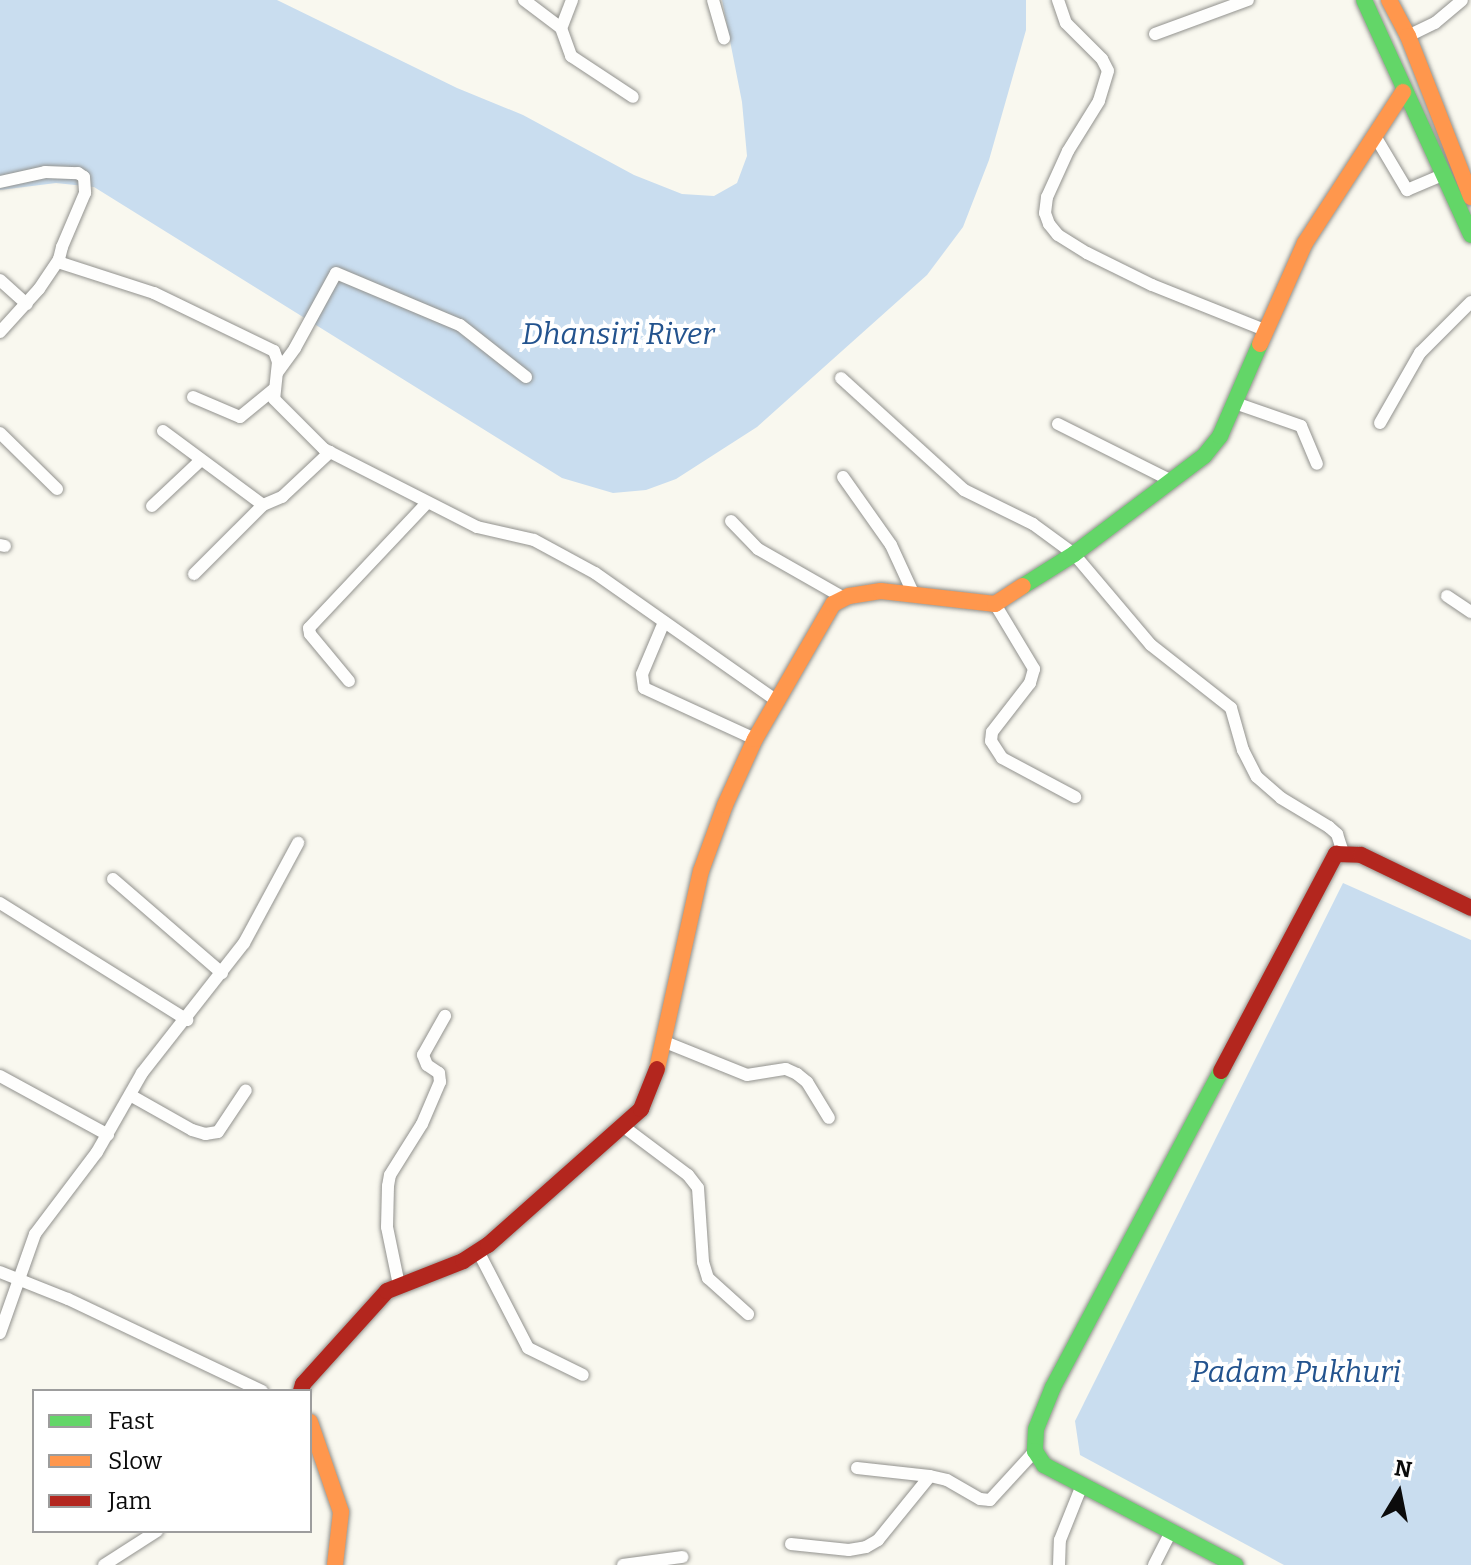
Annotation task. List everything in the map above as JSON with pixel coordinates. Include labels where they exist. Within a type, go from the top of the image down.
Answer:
[{"type":"street","points":[[524,0],[561,28],[571,56],[633,97]]},
{"type":"street","points":[[561,28],[572,0]]},
{"type":"street","points":[[713,0],[724,38]]},
{"type":"street","points":[[1058,0],[1066,23],[1102,59],[1108,71],[1099,101],[1068,151],[1047,197],[1045,213],[1049,224],[1058,235],[1077,247],[1152,285],[1267,331]]},
{"type":"street","points":[[1155,34],[1248,0]]},
{"type":"street","points":[[1364,0],[1403,92],[1471,235]]},
{"type":"street","points":[[1389,0],[1408,36],[1471,197]]},
{"type":"street","points":[[1408,36],[1435,23],[1462,0]]},
{"type":"street","points":[[302,1389],[382,1296],[399,1285],[463,1261],[478,1251],[624,1127],[649,1096],[665,1042],[701,871],[755,739],[822,618],[833,604],[844,598],[881,591],[995,604],[1074,554],[1204,456],[1220,436],[1305,243],[1403,92]]},
{"type":"street","points":[[1375,136],[1407,190],[1443,175]]},
{"type":"street","points":[[0,182],[45,172],[84,177],[85,193],[59,259],[27,304],[0,332]]},
{"type":"street","points":[[59,259],[68,266],[154,293],[274,351],[277,373],[273,390],[240,417],[193,397]]},
{"type":"street","points":[[277,373],[295,348],[336,273],[460,325],[526,377]]},
{"type":"street","points":[[0,280],[27,304]]},
{"type":"street","points":[[1380,423],[1420,353],[1471,302]]},
{"type":"street","points":[[841,378],[964,490],[1033,524],[1074,554],[1151,645],[1231,708],[1243,750],[1257,777],[1281,798],[1329,827],[1337,834],[1343,852]]},
{"type":"street","points":[[273,390],[282,408],[330,452],[488,532],[524,537],[595,573],[776,700]]},
{"type":"street","points":[[1235,403],[1301,426],[1317,464]]},
{"type":"street","points":[[1058,424],[1172,481]]},
{"type":"street","points":[[163,431],[263,505]]},
{"type":"street","points":[[0,433],[57,489]]},
{"type":"street","points":[[194,574],[263,505],[282,497],[330,452]]},
{"type":"street","points":[[152,506],[201,460]]},
{"type":"street","points":[[843,477],[891,545],[914,595]]},
{"type":"street","points":[[349,681],[310,634],[309,628],[427,503]]},
{"type":"street","points":[[731,521],[758,549],[844,598]]},
{"type":"street","points":[[1447,596],[1471,612]]},
{"type":"street","points":[[995,604],[1034,669],[1025,692],[992,732],[991,741],[1002,758],[1075,797]]},
{"type":"street","points":[[664,622],[642,674],[644,688],[755,739]]},
{"type":"street","points":[[0,1333],[35,1234],[108,1135],[142,1073],[187,1020],[244,943],[298,843]]},
{"type":"street","points":[[1235,1565],[1044,1465],[1035,1451],[1036,1429],[1053,1387],[1332,860],[1343,852],[1361,855],[1471,908]]},
{"type":"street","points":[[113,879],[222,973]]},
{"type":"street","points":[[0,903],[187,1020]]},
{"type":"street","points":[[399,1285],[387,1227],[388,1186],[390,1175],[422,1124],[440,1082],[439,1073],[427,1065],[423,1055],[445,1016]]},
{"type":"street","points":[[665,1042],[747,1075],[786,1069],[797,1074],[807,1082],[829,1118]]},
{"type":"street","points":[[0,1076],[108,1135]]},
{"type":"street","points":[[130,1095],[192,1130],[205,1134],[218,1132],[246,1090]]},
{"type":"street","points":[[624,1127],[688,1175],[698,1188],[703,1262],[708,1278],[748,1314]]},
{"type":"street","points":[[478,1251],[528,1348],[583,1375]]},
{"type":"street","points":[[0,1272],[21,1278],[258,1389]]},
{"type":"street","points":[[312,1428],[341,1512],[335,1565]]},
{"type":"street","points":[[857,1468],[947,1480],[980,1499],[990,1500],[1035,1451]]},
{"type":"street","points":[[791,1544],[849,1550],[866,1547],[878,1540],[930,1476]]},
{"type":"street","points":[[1059,1565],[1060,1540],[1082,1485]]},
{"type":"street","points":[[1154,1565],[1171,1531]]},
{"type":"street","points":[[104,1565],[154,1533]]},
{"type":"street","points":[[623,1565],[682,1557]]},
{"type":"water","name":"Dhansiri River","points":[[0,0],[277,0],[457,88],[523,115],[634,175],[682,194],[714,196],[737,183],[747,156],[742,102],[722,0],[1026,0],[1026,30],[989,160],[963,227],[927,275],[757,427],[676,479],[646,490],[613,493],[562,478],[94,187],[56,183],[0,190]]},
{"type":"water","name":"Padam Pukhuri","points":[[1343,883],[1471,940],[1471,1565],[1284,1565],[1080,1455],[1075,1421]]},
{"type":"traffic: fast","points":[[1364,0],[1471,235]]},
{"type":"traffic: fast","points":[[1023,586],[1074,554],[1204,456],[1220,436],[1260,344]]},
{"type":"traffic: fast","points":[[1221,1071],[1053,1387],[1036,1429],[1035,1451],[1044,1465],[1235,1565]]},
{"type":"traffic: slow","points":[[1389,0],[1408,36],[1471,197]]},
{"type":"traffic: slow","points":[[1260,344],[1305,243],[1403,92]]},
{"type":"traffic: slow","points":[[657,1069],[701,871],[725,805],[755,739],[833,604],[849,596],[881,591],[995,604],[1023,586]]},
{"type":"traffic: slow","points":[[312,1428],[341,1512],[335,1565]]},
{"type":"traffic: jam","points":[[1221,1071],[1336,854],[1361,855],[1471,908]]},
{"type":"traffic: jam","points":[[302,1389],[387,1291],[463,1261],[488,1245],[641,1109],[657,1069]]}]
